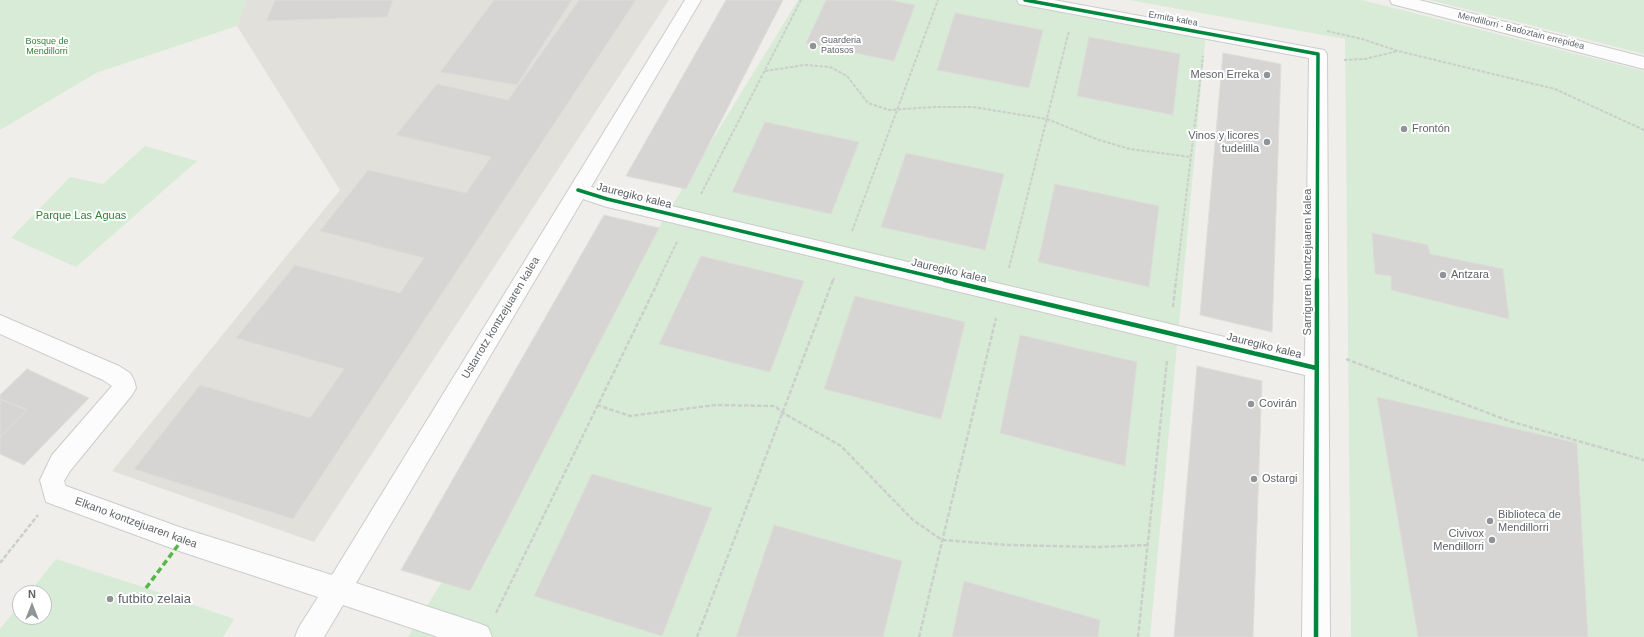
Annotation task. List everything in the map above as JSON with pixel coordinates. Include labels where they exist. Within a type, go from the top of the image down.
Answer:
[{"type":"street","name":"Ustarrotz kontzejuaren kalea","points":[[309,637],[693,0]]},
{"type":"street","name":"Ermita kalea","points":[[1025,0],[1318,54]]},
{"type":"street","name":"Mendillorri - Badoztain errepidea","points":[[1398,0],[1644,63]]},
{"type":"street","name":"Sarriguren kontzejuaren kalea","points":[[1316,637],[1318,54]]},
{"type":"street","name":"Jauregiko kalea","points":[[578,190],[607,199],[1316,368]]},
{"type":"street","points":[[0,324],[111,373],[122,380],[124,388],[119,396],[61,463],[52,480],[55,494]]},
{"type":"street","name":"Elkano kontzejuaren kalea","points":[[55,494],[182,540],[478,637]]},
{"type":"path","points":[[495,616],[689,218],[801,0]]},
{"type":"path","points":[[697,637],[938,0]]},
{"type":"path","points":[[919,637],[1002,294],[1074,9]]},
{"type":"path","points":[[1323,30],[1362,39],[1398,51],[1555,89],[1644,130]]},
{"type":"path","points":[[1138,637],[1169,333],[1206,33]]},
{"type":"path","points":[[1318,54],[1348,60],[1365,59],[1398,51]]},
{"type":"path","points":[[765,71],[805,65],[830,67],[847,76],[868,102],[889,110],[934,107],[973,107],[1046,119],[1099,140],[1130,149],[1191,158]]},
{"type":"path","points":[[1316,346],[1348,360],[1509,420],[1644,460]]},
{"type":"path","points":[[597,405],[630,416],[715,405],[775,406],[782,413],[841,446],[913,520],[942,540],[1010,545],[1147,545]]},
{"type":"path","points":[[0,563],[55,494]]},
{"type":"shaded area","points":[[246,0],[669,0],[314,542],[112,471],[340,190],[237,26]]},
{"type":"green space","name":"Bosque de Mendillorri","points":[[0,0],[246,0],[237,26],[96,73],[0,130]]},
{"type":"green space","points":[[798,0],[1025,0],[1206,33],[1150,637],[408,637]]},
{"type":"green space","points":[[1129,0],[1362,0],[1644,71],[1644,637],[1351,637],[1345,39]]},
{"type":"green space","points":[[1429,0],[1644,0],[1644,54],[1522,23]]},
{"type":"green space","name":"Parque Las Aguas","points":[[145,146],[197,161],[76,267],[11,238],[70,177],[103,184]]},
{"type":"green space","name":"futbito zelaia","points":[[56,559],[146,588],[234,619],[223,637],[0,637],[0,629],[12,614],[12,625],[52,625],[52,585],[35,585]]},
{"type":"building","points":[[275,0],[393,0],[387,17],[266,21]]},
{"type":"building","points":[[494,0],[572,0],[517,85],[440,72]]},
{"type":"building","points":[[579,0],[636,0],[293,519],[134,469],[200,385],[310,418],[344,369],[236,338],[295,265],[400,293],[424,258],[320,231],[368,170],[466,193],[491,157],[396,135],[437,84],[508,100]]},
{"type":"building","points":[[726,0],[783,0],[686,189],[626,176]]},
{"type":"building","points":[[826,0],[890,0],[915,5],[894,61],[806,43]]},
{"type":"building","points":[[955,13],[1043,30],[1029,88],[937,70]]},
{"type":"building","points":[[1089,37],[1180,54],[1173,115],[1077,96]]},
{"type":"building","points":[[1223,53],[1281,64],[1272,332],[1200,315]]},
{"type":"building","points":[[765,122],[859,142],[831,214],[732,192]]},
{"type":"building","points":[[906,153],[1004,174],[985,250],[881,227]]},
{"type":"building","points":[[1055,184],[1159,206],[1149,287],[1038,262]]},
{"type":"building","points":[[604,215],[659,228],[470,591],[401,570]]},
{"type":"building","name":"Antzara","points":[[1372,233],[1428,245],[1430,254],[1503,269],[1509,319],[1391,290],[1391,276],[1375,274]]},
{"type":"building","points":[[701,256],[804,281],[770,372],[659,344]]},
{"type":"building","points":[[855,296],[965,322],[941,419],[824,389]]},
{"type":"building","points":[[1020,335],[1137,362],[1125,466],[1000,433]]},
{"type":"building","points":[[1197,366],[1262,381],[1253,637],[1174,637]]},
{"type":"building","points":[[27,369],[89,398],[24,465],[0,454],[0,437],[27,410],[0,399],[0,395]]},
{"type":"building","name":"Civivox Mendillorri","points":[[1377,397],[1577,443],[1588,637],[1418,637]]},
{"type":"building","points":[[0,399],[27,410],[0,437]]},
{"type":"building","points":[[592,474],[712,508],[662,636],[534,596]]},
{"type":"building","points":[[774,525],[902,561],[883,637],[736,637]]},
{"type":"building","points":[[964,581],[1100,620],[1098,637],[952,637]]},
{"type":"marked path","points":[[146,588],[182,540]]},
{"type":"cycle path","points":[[1025,0],[1318,54],[1316,637]]},
{"type":"cycle path","points":[[578,190],[607,199],[1316,368]]},
{"type":"place","name":"Guarderia Patosos","points":[[813,46]]},
{"type":"place","name":"Meson Erreka","points":[[1267,75]]},
{"type":"place","name":"Frontón","points":[[1404,129]]},
{"type":"place","name":"Vinos y licores tudelilla","points":[[1267,142]]},
{"type":"place","name":"Antzara","points":[[1443,275]]},
{"type":"place","name":"Covirán","points":[[1251,404]]},
{"type":"place","name":"Ostargi","points":[[1254,479]]},
{"type":"place","name":"Biblioteca de Mendillorri","points":[[1490,521]]},
{"type":"place","name":"Civivox Mendillorri","points":[[1492,540]]},
{"type":"place","name":"futbito zelaia","points":[[110,599]]}]
